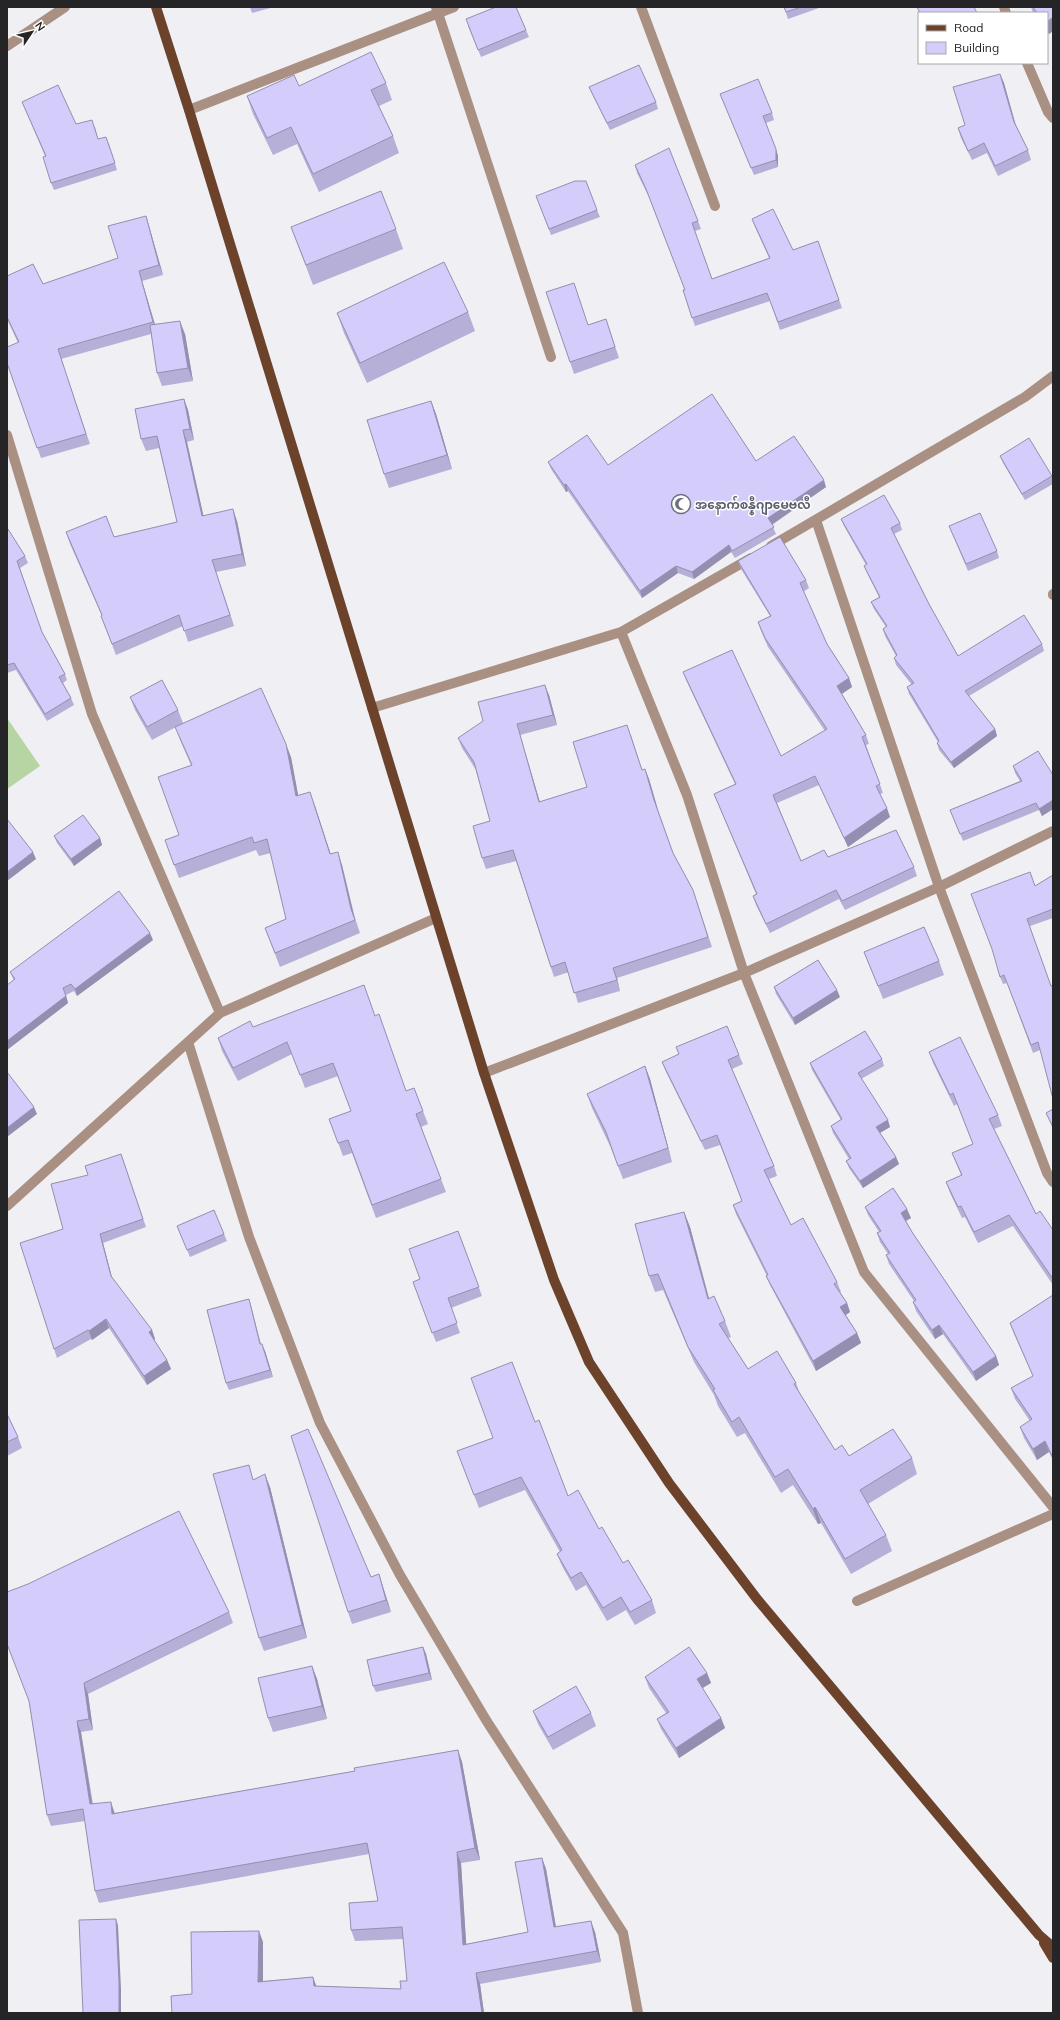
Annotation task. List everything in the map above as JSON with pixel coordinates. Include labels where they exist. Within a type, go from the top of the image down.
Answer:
[{"type":"main road","points":[[156,7],[190,110],[484,1073],[554,1280],[589,1362],[669,1483],[758,1599],[1039,1935],[1053,1958]]},
{"type":"main road","points":[[1039,1935],[1053,1947]]},
{"type":"street","points":[[7,46],[65,7]]},
{"type":"street","points":[[190,110],[437,10],[454,7]]},
{"type":"street","points":[[641,7],[715,206]]},
{"type":"street","points":[[437,10],[551,357]]},
{"type":"street","points":[[1027,64],[1048,112],[1053,118]]},
{"type":"street","points":[[372,708],[621,632],[1026,397],[1053,376]]},
{"type":"street","points":[[7,435],[92,714],[220,1013]]},
{"type":"street","points":[[816,520],[939,887],[1047,1173],[1053,1182]]},
{"type":"street","points":[[621,632],[687,795],[744,973],[864,1272],[1053,1507]]},
{"type":"street","points":[[484,1073],[744,973],[939,887],[1053,831]]},
{"type":"street","points":[[7,1206],[220,1013],[436,918]]},
{"type":"street","points":[[188,1042],[250,1237],[320,1423],[400,1575],[486,1720],[623,1933],[638,2013]]},
{"type":"street","points":[[857,1601],[1053,1514]]},
{"type":"green space","points":[[7,718],[40,766],[7,789]]},
{"type":"building","points":[[496,7],[516,7],[526,30],[478,50],[466,19]]},
{"type":"building","points":[[784,7],[801,7],[786,12]]},
{"type":"building","points":[[917,7],[974,7],[976,12],[920,12]]},
{"type":"building","points":[[1033,7],[1053,7],[1053,17],[1048,21],[1048,12],[1036,12]]},
{"type":"building","points":[[371,52],[386,83],[371,90],[393,136],[313,174],[291,127],[267,138],[247,96],[294,75],[299,86]]},
{"type":"building","points":[[639,65],[656,102],[607,123],[589,87]]},
{"type":"building","points":[[1000,74],[1014,122],[1028,150],[995,166],[984,143],[968,151],[958,128],[965,125],[953,87]]},
{"type":"building","points":[[758,79],[772,113],[763,116],[776,149],[776,160],[751,168],[720,94]]},
{"type":"building","points":[[58,85],[76,124],[92,120],[98,139],[106,137],[115,163],[51,183],[43,157],[46,156],[22,102]]},
{"type":"building","points":[[669,148],[698,221],[692,223],[712,279],[770,258],[752,219],[773,209],[793,250],[818,241],[839,300],[778,322],[767,293],[692,318],[683,290],[685,290],[646,189],[635,165]]},
{"type":"building","points":[[575,181],[586,181],[597,210],[549,229],[536,196]]},
{"type":"building","points":[[381,191],[396,229],[306,265],[291,227]]},
{"type":"building","points":[[146,216],[159,265],[139,271],[153,322],[58,349],[86,434],[37,448],[7,363],[7,347],[19,342],[7,317],[7,276],[33,264],[43,284],[118,258],[108,226]]},
{"type":"building","points":[[444,262],[468,312],[360,363],[337,313]]},
{"type":"building","points":[[574,283],[588,325],[606,319],[615,347],[570,362],[546,292]]},
{"type":"building","points":[[180,321],[188,368],[157,373],[150,325]]},
{"type":"building","name":"အနောက်စန္နီဂျာမေဗလီ","points":[[712,394],[756,461],[794,436],[824,480],[768,518],[774,527],[732,551],[729,545],[692,572],[676,566],[640,591],[566,484],[564,485],[548,462],[587,435],[608,465]]},
{"type":"building","points":[[184,399],[190,429],[183,430],[202,516],[233,509],[242,554],[212,560],[230,615],[184,631],[179,615],[112,644],[101,616],[102,615],[66,532],[106,516],[114,537],[177,522],[157,436],[141,439],[135,409]]},
{"type":"building","points":[[431,401],[447,455],[384,474],[367,420]]},
{"type":"building","points":[[1029,438],[1052,476],[1022,494],[1000,456]]},
{"type":"building","points":[[884,495],[900,523],[891,528],[929,604],[958,656],[1024,615],[1042,644],[965,691],[995,729],[951,762],[937,743],[939,741],[907,687],[914,683],[894,658],[897,655],[883,629],[887,626],[871,602],[880,597],[864,566],[867,564],[841,519]]},
{"type":"building","points":[[980,513],[997,551],[966,564],[949,526]]},
{"type":"building","points":[[8,529],[25,556],[17,561],[42,632],[65,674],[59,677],[71,698],[45,714],[14,663],[7,665]]},
{"type":"building","points":[[780,537],[806,580],[800,583],[827,644],[849,678],[837,686],[866,735],[862,737],[880,784],[876,786],[887,808],[844,838],[815,776],[773,795],[801,861],[824,850],[828,857],[896,830],[914,867],[842,901],[836,890],[766,924],[753,896],[757,894],[714,794],[736,784],[683,672],[732,650],[781,756],[827,729],[765,638],[758,622],[771,616],[738,561]]},
{"type":"building","points":[[162,680],[178,710],[147,727],[130,697]]},
{"type":"building","points":[[545,685],[553,715],[517,724],[539,802],[587,787],[573,742],[627,725],[642,770],[645,769],[654,800],[673,853],[693,890],[708,937],[613,968],[617,980],[574,993],[565,962],[551,967],[513,850],[482,858],[473,826],[490,821],[474,762],[458,738],[483,721],[478,702]]},
{"type":"building","points":[[261,688],[286,744],[296,796],[310,792],[330,854],[338,852],[351,909],[355,920],[275,953],[265,928],[286,919],[267,839],[254,843],[252,837],[174,865],[165,840],[179,835],[158,777],[192,765],[175,727]]},
{"type":"building","points":[[1038,751],[1053,775],[1053,800],[1039,809],[1036,803],[960,834],[950,810],[1022,781],[1013,766]]},
{"type":"building","points":[[83,815],[100,838],[71,859],[54,836]]},
{"type":"building","points":[[7,819],[33,852],[7,872]]},
{"type":"building","points":[[1030,872],[1035,886],[1053,875],[1053,909],[1027,919],[1051,986],[1053,985],[1053,1099],[1038,1042],[1031,1045],[1004,975],[1000,977],[992,949],[971,894]]},
{"type":"building","points":[[119,891],[150,933],[75,989],[71,984],[63,988],[66,996],[7,1041],[7,985],[15,979],[10,972]]},
{"type":"building","points":[[924,927],[939,961],[878,986],[864,952]]},
{"type":"building","points":[[818,960],[837,990],[793,1018],[774,987]]},
{"type":"building","points":[[364,985],[375,1016],[379,1014],[406,1091],[414,1088],[423,1111],[416,1114],[441,1179],[372,1205],[348,1140],[338,1143],[329,1119],[351,1111],[333,1063],[300,1075],[287,1042],[233,1068],[218,1038],[250,1021],[253,1027]]},
{"type":"building","points":[[727,1026],[739,1055],[728,1060],[774,1166],[764,1170],[791,1225],[803,1218],[837,1282],[834,1284],[847,1303],[840,1307],[857,1333],[813,1361],[766,1276],[768,1275],[733,1205],[742,1201],[717,1135],[701,1141],[662,1062],[679,1054],[676,1047]]},
{"type":"building","points":[[865,1031],[882,1059],[858,1073],[888,1120],[876,1127],[896,1157],[860,1181],[846,1161],[851,1158],[831,1126],[842,1119],[810,1063]]},
{"type":"building","points":[[960,1037],[998,1115],[989,1119],[1036,1214],[1040,1211],[1053,1230],[1053,1279],[1009,1215],[974,1232],[961,1206],[958,1207],[946,1182],[962,1175],[952,1153],[973,1144],[953,1093],[950,1095],[929,1052]]},
{"type":"building","points":[[645,1066],[668,1148],[618,1166],[606,1132],[587,1094]]},
{"type":"building","points":[[7,1072],[34,1107],[7,1128]]},
{"type":"building","points":[[1053,1109],[1053,1127],[1046,1113]]},
{"type":"building","points":[[121,1154],[143,1219],[100,1234],[111,1276],[152,1330],[149,1332],[167,1360],[144,1376],[106,1319],[89,1331],[88,1330],[54,1349],[20,1243],[63,1229],[51,1184],[88,1175],[85,1166]]},
{"type":"building","points":[[893,1188],[907,1209],[901,1213],[912,1232],[996,1356],[973,1372],[939,1325],[932,1330],[913,1302],[916,1300],[886,1255],[890,1253],[877,1233],[881,1231],[865,1207]]},
{"type":"building","points":[[214,1210],[224,1234],[187,1250],[177,1226]]},
{"type":"building","points":[[684,1212],[708,1299],[714,1296],[725,1321],[719,1324],[748,1369],[777,1351],[796,1383],[794,1384],[835,1450],[842,1445],[849,1456],[893,1429],[912,1458],[860,1490],[886,1535],[845,1559],[815,1507],[813,1509],[788,1469],[775,1477],[739,1417],[732,1422],[713,1390],[715,1389],[688,1347],[658,1274],[649,1276],[635,1224]]},
{"type":"building","points":[[458,1231],[479,1287],[448,1298],[457,1323],[432,1333],[413,1282],[420,1279],[409,1249]]},
{"type":"building","points":[[1053,1295],[1053,1458],[1045,1441],[1033,1449],[1020,1427],[1032,1419],[1011,1388],[1033,1376],[1010,1323]]},
{"type":"building","points":[[249,1299],[260,1344],[262,1344],[270,1370],[226,1383],[207,1310]]},
{"type":"building","points":[[512,1362],[535,1422],[539,1420],[568,1496],[578,1490],[599,1529],[602,1527],[623,1563],[628,1560],[652,1600],[630,1612],[621,1597],[603,1608],[581,1572],[571,1578],[557,1554],[562,1550],[521,1477],[474,1495],[457,1451],[493,1438],[471,1378]]},
{"type":"building","points":[[7,1414],[18,1437],[7,1442]]},
{"type":"building","points":[[308,1429],[371,1577],[379,1574],[386,1600],[348,1612],[291,1436]]},
{"type":"building","points":[[249,1465],[253,1480],[265,1474],[302,1625],[259,1638],[213,1474]]},
{"type":"building","points":[[179,1511],[229,1612],[84,1683],[89,1719],[77,1721],[90,1804],[111,1802],[112,1814],[355,1771],[354,1768],[458,1750],[475,1848],[457,1852],[463,1945],[528,1932],[515,1862],[542,1858],[554,1927],[591,1921],[597,1951],[476,1973],[482,2013],[172,2013],[171,1996],[192,1994],[191,1932],[259,1931],[258,1982],[313,1977],[314,1986],[401,1989],[400,1981],[407,1981],[402,1927],[351,1930],[349,1903],[378,1901],[367,1843],[95,1891],[83,1809],[47,1815],[29,1701],[7,1644],[7,1592],[28,1584]]},
{"type":"building","points":[[423,1647],[429,1673],[373,1686],[367,1660]]},
{"type":"building","points":[[689,1647],[707,1673],[697,1679],[721,1718],[676,1748],[657,1719],[669,1712],[645,1677]]},
{"type":"building","points":[[312,1666],[322,1706],[268,1718],[258,1678]]},
{"type":"building","points":[[576,1686],[591,1713],[548,1737],[533,1711]]},
{"type":"building","points":[[116,1919],[119,2013],[83,2013],[79,1920]]},
{"type":"place","name":"အနောက်စန္နီဂျာမေဗလီ","points":[[681,504]]}]
